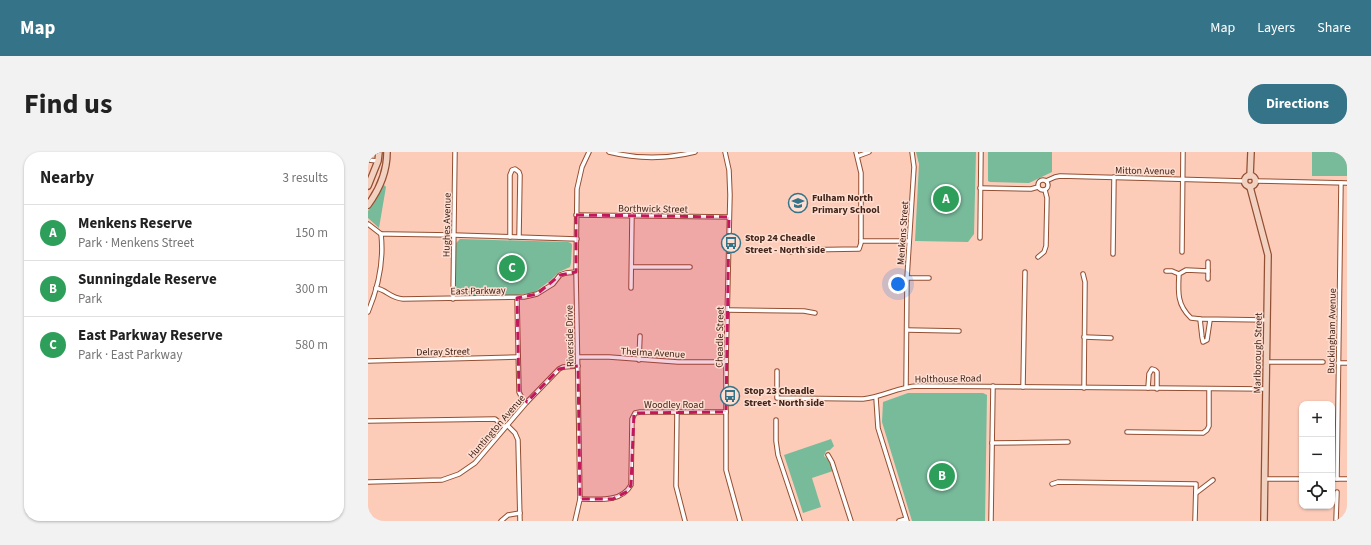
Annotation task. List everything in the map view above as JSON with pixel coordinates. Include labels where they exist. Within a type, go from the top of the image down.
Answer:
[{"type":"street","points":[[368,186],[378,161],[379,152]]},
{"type":"street","points":[[368,205],[378,189],[384,172],[388,152]]},
{"type":"street","name":"Hughes Avenue","points":[[453,299],[455,152]]},
{"type":"street","name":"Riverside Drive","points":[[575,521],[580,499],[576,215],[579,177],[589,152]]},
{"type":"street","points":[[609,152],[630,156],[659,157],[684,155],[695,152]]},
{"type":"street","name":"Cheadle Street","points":[[725,152],[729,170],[726,470],[740,521]]},
{"type":"street","points":[[791,252],[796,250],[859,249],[861,241],[861,173],[857,154],[869,152]]},
{"type":"street","name":"Menkens Street","points":[[906,387],[907,278],[914,167],[912,152]]},
{"type":"street","points":[[980,238],[981,152]]},
{"type":"street","points":[[1182,252],[1183,152]]},
{"type":"street","points":[[1250,176],[1251,152]]},
{"type":"street","points":[[368,160],[378,161]]},
{"type":"street","points":[[510,237],[510,175],[512,170],[515,169],[520,175],[519,237]]},
{"type":"street","name":"Mitton Avenue","points":[[1046,181],[1055,176],[1244,181]]},
{"type":"street","points":[[1250,176],[1246,177],[1244,181],[1247,186],[1253,186],[1255,181]]},
{"type":"street","points":[[1250,176],[1254,178],[1255,181],[1347,183]]},
{"type":"street","points":[[1113,254],[1114,177]]},
{"type":"street","points":[[1038,187],[1040,181],[1046,181],[1048,186],[1045,190],[1047,198],[1046,246],[1044,252],[1038,257]]},
{"type":"street","name":"Buckingham Avenue","points":[[1337,479],[1341,183]]},
{"type":"street","points":[[980,188],[1031,189],[1038,187]]},
{"type":"street","points":[[1038,187],[1040,190],[1045,190]]},
{"type":"street","name":"Marlborough Street","points":[[1250,187],[1268,255],[1264,521]]},
{"type":"street","name":"Borthwick Street","points":[[576,215],[729,217]]},
{"type":"street","points":[[631,288],[632,215]]},
{"type":"street","points":[[368,224],[381,234],[577,239]]},
{"type":"street","points":[[368,312],[376,288],[382,261],[381,234]]},
{"type":"street","points":[[861,241],[909,242]]},
{"type":"street","points":[[1208,262],[1208,279]]},
{"type":"street","points":[[632,267],[690,267]]},
{"type":"street","points":[[1179,274],[1186,270],[1208,271]]},
{"type":"street","points":[[1166,271],[1172,271],[1179,274]]},
{"type":"street","name":"East Parkway","points":[[376,288],[380,288],[392,297],[400,299],[517,298],[537,294],[553,284],[560,275],[576,272]]},
{"type":"street","points":[[1022,387],[1025,272]]},
{"type":"street","points":[[1082,274],[1085,282],[1084,388]]},
{"type":"street","points":[[1179,274],[1178,298],[1187,315],[1191,318],[1210,320],[1266,320]]},
{"type":"street","points":[[907,278],[929,278]]},
{"type":"street","points":[[517,298],[518,392],[527,402]]},
{"type":"street","points":[[727,310],[804,311],[815,313]]},
{"type":"street","points":[[1200,319],[1204,342],[1207,340],[1210,320]]},
{"type":"street","points":[[907,330],[959,331]]},
{"type":"street","points":[[639,360],[640,336]]},
{"type":"street","points":[[1084,338],[1111,338]]},
{"type":"street","name":"Thelma Avenue","points":[[578,357],[678,362],[726,362]]},
{"type":"street","name":"Delray Street","points":[[368,361],[518,358]]},
{"type":"street","points":[[1266,362],[1323,362]]},
{"type":"street","points":[[1338,362],[1347,362]]},
{"type":"street","name":"Huntington Avenue","points":[[368,482],[442,480],[452,478],[475,463],[527,402],[559,369],[563,366],[578,366]]},
{"type":"street","points":[[1148,388],[1149,374],[1152,369],[1157,372],[1157,388]]},
{"type":"street","name":"Holthouse Road","points":[[777,371],[777,398],[863,400],[876,398],[906,387],[993,386],[1266,389]]},
{"type":"street","points":[[992,521],[993,386]]},
{"type":"street","points":[[1127,432],[1202,433],[1207,430],[1208,426],[1209,389]]},
{"type":"street","points":[[876,398],[878,428],[906,520],[899,521]]},
{"type":"street","points":[[678,412],[676,486],[685,521]]},
{"type":"street","name":"Woodley Road","points":[[580,499],[613,499],[628,491],[631,485],[633,416],[635,413],[726,412]]},
{"type":"street","points":[[368,421],[495,419],[506,426],[515,433],[518,440],[520,521]]},
{"type":"street","points":[[776,420],[778,455],[800,521]]},
{"type":"street","points":[[992,443],[1068,442]]},
{"type":"street","points":[[828,455],[832,462],[851,521]]},
{"type":"street","points":[[1265,478],[1299,479]]},
{"type":"street","points":[[1337,479],[1347,479]]},
{"type":"street","points":[[1196,493],[1214,480]]},
{"type":"street","points":[[1052,484],[1058,482],[1196,484],[1196,521]]},
{"type":"street","points":[[1336,521],[1337,492]]},
{"type":"street","points":[[501,521],[508,516],[520,513]]},
{"type":"highlighted area","points":[[576,215],[729,217],[726,412],[634,413],[631,485],[628,491],[613,499],[580,499],[578,366],[559,369],[527,402],[519,392],[517,298],[537,294],[560,275],[576,272]]},
{"type":"green space","points":[[916,152],[976,152],[974,234],[968,242],[915,241],[919,164]]},
{"type":"green space","points":[[988,152],[1052,152],[1052,172],[1029,183],[990,182],[988,181]]},
{"type":"green space","points":[[1312,152],[1347,152],[1347,176],[1312,176]]},
{"type":"green space","points":[[384,185],[386,187],[379,228],[368,218],[368,211]]},
{"type":"green space","points":[[460,239],[568,242],[572,245],[571,263],[570,267],[559,272],[535,292],[518,295],[460,295],[457,294],[455,289],[456,243]]},
{"type":"green space","points":[[908,393],[983,393],[987,395],[985,521],[912,521],[882,422],[883,402]]},
{"type":"green space","points":[[831,439],[834,446],[830,450],[826,451],[824,456],[830,461],[833,471],[812,478],[821,507],[803,513],[784,455]]},
{"type":"place","name":"Menkens Reserve","points":[[946,199]]},
{"type":"place","name":"Fulham North Primary School","points":[[798,203]]},
{"type":"place","name":"Stop 24 Cheadle Street - North side","points":[[731,243]]},
{"type":"place","name":"East Parkway Reserve","points":[[512,268]]},
{"type":"place","name":"Stop 23 Cheadle Street - North side","points":[[730,396]]},
{"type":"place","name":"Sunningdale Reserve","points":[[942,476]]}]
